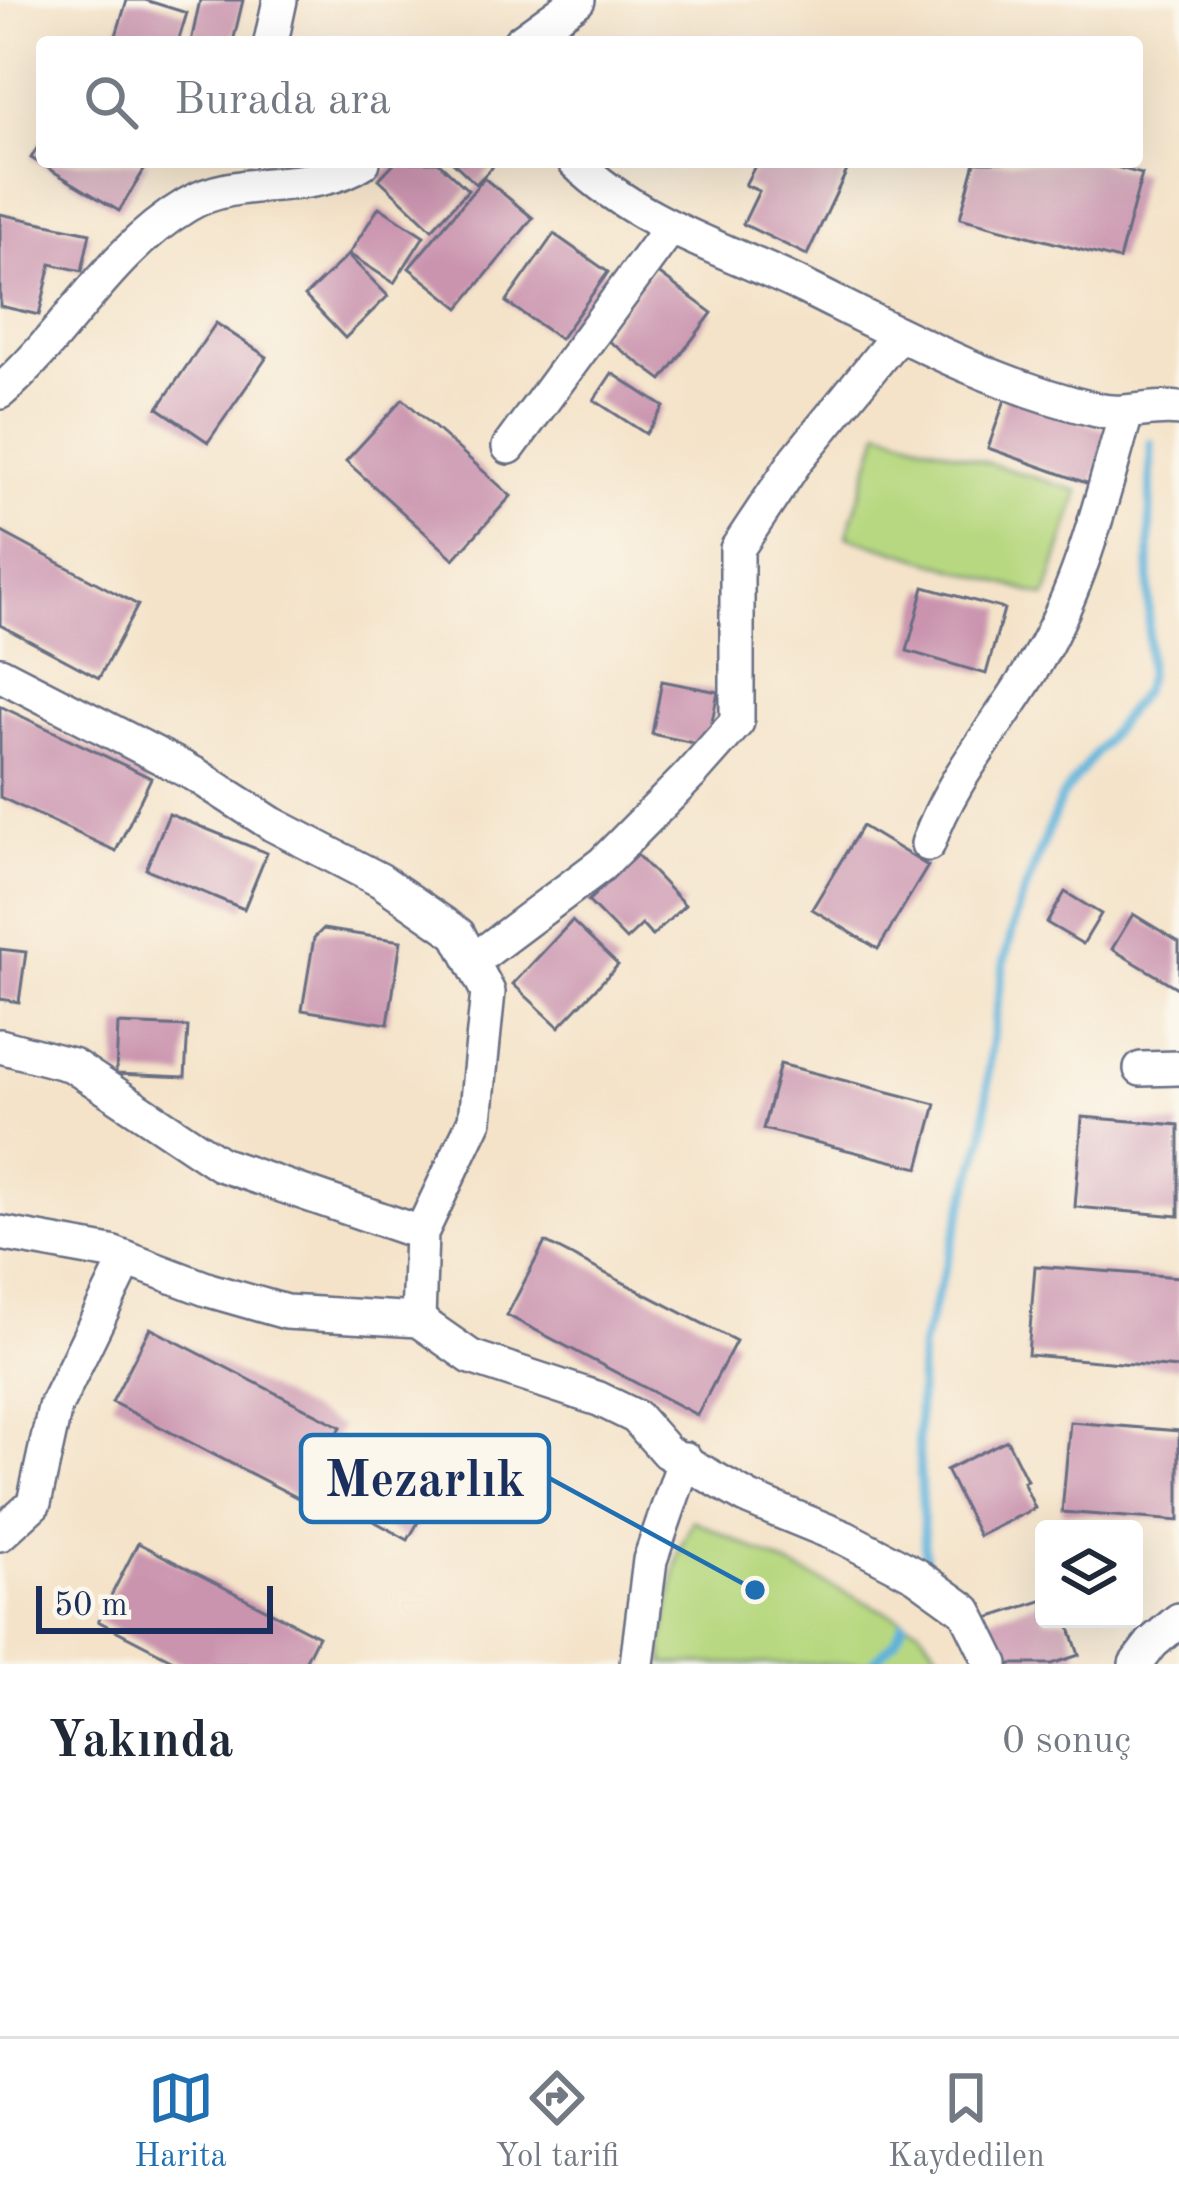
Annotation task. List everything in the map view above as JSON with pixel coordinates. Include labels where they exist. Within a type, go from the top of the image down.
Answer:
[{"type":"street","points":[[272,36],[280,0]]},
{"type":"street","points":[[528,36],[578,0]]},
{"type":"street","points":[[0,392],[33,364],[130,247],[190,202],[231,177],[304,183],[354,168]]},
{"type":"street","points":[[584,168],[670,228],[796,283],[953,362],[1098,410],[1126,414],[1158,406],[1179,409]]},
{"type":"street","points":[[509,447],[670,228]]},
{"type":"street","points":[[472,962],[602,864],[691,776],[736,722],[736,548],[797,459],[898,335]]},
{"type":"street","points":[[928,844],[940,808],[1042,652],[1101,511],[1126,414]]},
{"type":"street","points":[[0,674],[196,775],[272,824],[380,880],[458,934],[488,992],[475,1120],[421,1234],[418,1320]]},
{"type":"street","points":[[0,1046],[72,1065],[220,1164],[421,1234]]},
{"type":"street","points":[[1141,1069],[1179,1068]]},
{"type":"street","points":[[0,1234],[127,1259],[286,1312],[418,1320],[471,1358],[636,1417],[667,1452],[750,1499],[845,1538],[916,1575],[966,1611],[992,1664]]},
{"type":"street","points":[[0,1534],[34,1503],[55,1407],[127,1259]]},
{"type":"street","points":[[637,1664],[650,1560],[685,1460]]},
{"type":"street","points":[[1136,1664],[1179,1620]]},
{"type":"green space","points":[[880,430],[1079,491],[1046,597],[847,536]]},
{"type":"green space","points":[[693,1520],[919,1628],[949,1664],[664,1664],[662,1648],[679,1551]]},
{"type":"building","points":[[127,0],[145,0],[187,13],[180,36],[116,36]]},
{"type":"building","points":[[200,0],[243,0],[234,36],[192,36]]},
{"type":"building","points":[[48,168],[145,168],[119,211]]},
{"type":"building","points":[[389,168],[444,168],[468,190],[432,229],[379,179]]},
{"type":"building","points":[[459,168],[491,168],[476,184]]},
{"type":"building","points":[[754,168],[848,168],[807,255],[743,224],[759,191],[745,185]]},
{"type":"building","points":[[973,168],[1120,168],[1142,174],[1119,260],[960,218]]},
{"type":"building","points":[[484,178],[533,218],[459,308],[409,268]]},
{"type":"building","points":[[379,207],[424,236],[394,283],[349,254]]},
{"type":"building","points":[[0,214],[90,233],[82,271],[51,264],[39,315],[0,306]]},
{"type":"building","points":[[554,234],[608,272],[560,339],[506,302]]},
{"type":"building","points":[[348,255],[388,296],[345,338],[305,296]]},
{"type":"building","points":[[653,269],[712,313],[662,380],[602,336]]},
{"type":"building","points":[[216,323],[267,357],[208,442],[158,408]]},
{"type":"building","points":[[612,373],[664,407],[646,434],[594,400]]},
{"type":"building","points":[[1007,394],[1111,432],[1092,485],[988,448]]},
{"type":"building","points":[[403,399],[511,496],[454,559],[346,461]]},
{"type":"building","points":[[0,531],[138,605],[99,678],[0,625]]},
{"type":"building","points":[[924,587],[1004,609],[986,674],[907,651]]},
{"type":"building","points":[[662,681],[718,692],[707,746],[652,734]]},
{"type":"building","points":[[0,706],[151,778],[116,851],[0,797]]},
{"type":"building","points":[[169,814],[267,853],[244,909],[146,869]]},
{"type":"building","points":[[862,826],[928,866],[878,949],[812,909]]},
{"type":"building","points":[[637,855],[685,905],[652,936],[642,925],[626,940],[588,901]]},
{"type":"building","points":[[1065,892],[1101,914],[1083,944],[1047,923]]},
{"type":"building","points":[[1133,914],[1179,942],[1179,989],[1112,949]]},
{"type":"building","points":[[572,921],[618,965],[559,1027],[513,984]]},
{"type":"building","points":[[323,929],[401,941],[388,1024],[302,1010],[314,938]]},
{"type":"building","points":[[0,949],[26,952],[19,1002],[0,999]]},
{"type":"building","points":[[118,1024],[188,1027],[185,1077],[116,1074]]},
{"type":"building","points":[[780,1064],[936,1104],[919,1168],[763,1129]]},
{"type":"building","points":[[1082,1117],[1179,1125],[1179,1216],[1075,1207]]},
{"type":"building","points":[[545,1242],[736,1341],[697,1415],[507,1315]]},
{"type":"building","points":[[1035,1266],[1179,1277],[1179,1368],[1028,1355]]},
{"type":"building","points":[[150,1328],[341,1427],[302,1500],[112,1402]]},
{"type":"building","points":[[1070,1422],[1179,1431],[1179,1521],[1062,1512]]},
{"type":"building","points":[[1007,1440],[1035,1508],[979,1536],[946,1470]]},
{"type":"building","points":[[379,1460],[436,1491],[408,1540],[352,1509]]},
{"type":"building","points":[[138,1543],[318,1636],[304,1664],[181,1664],[98,1621]]},
{"type":"building","points":[[1035,1603],[1035,1628],[1070,1628],[1079,1655],[1052,1664],[996,1664],[982,1620]]},
{"type":"waterway","points":[[926,1569],[918,1439],[921,1349],[984,1136],[990,1055],[1018,909],[1061,798],[1143,691],[1148,675],[1151,443]]},
{"type":"waterway","points":[[871,1664],[896,1640],[903,1623]]},
{"type":"place","name":"Mezarlık","points":[[755,1590]]}]
